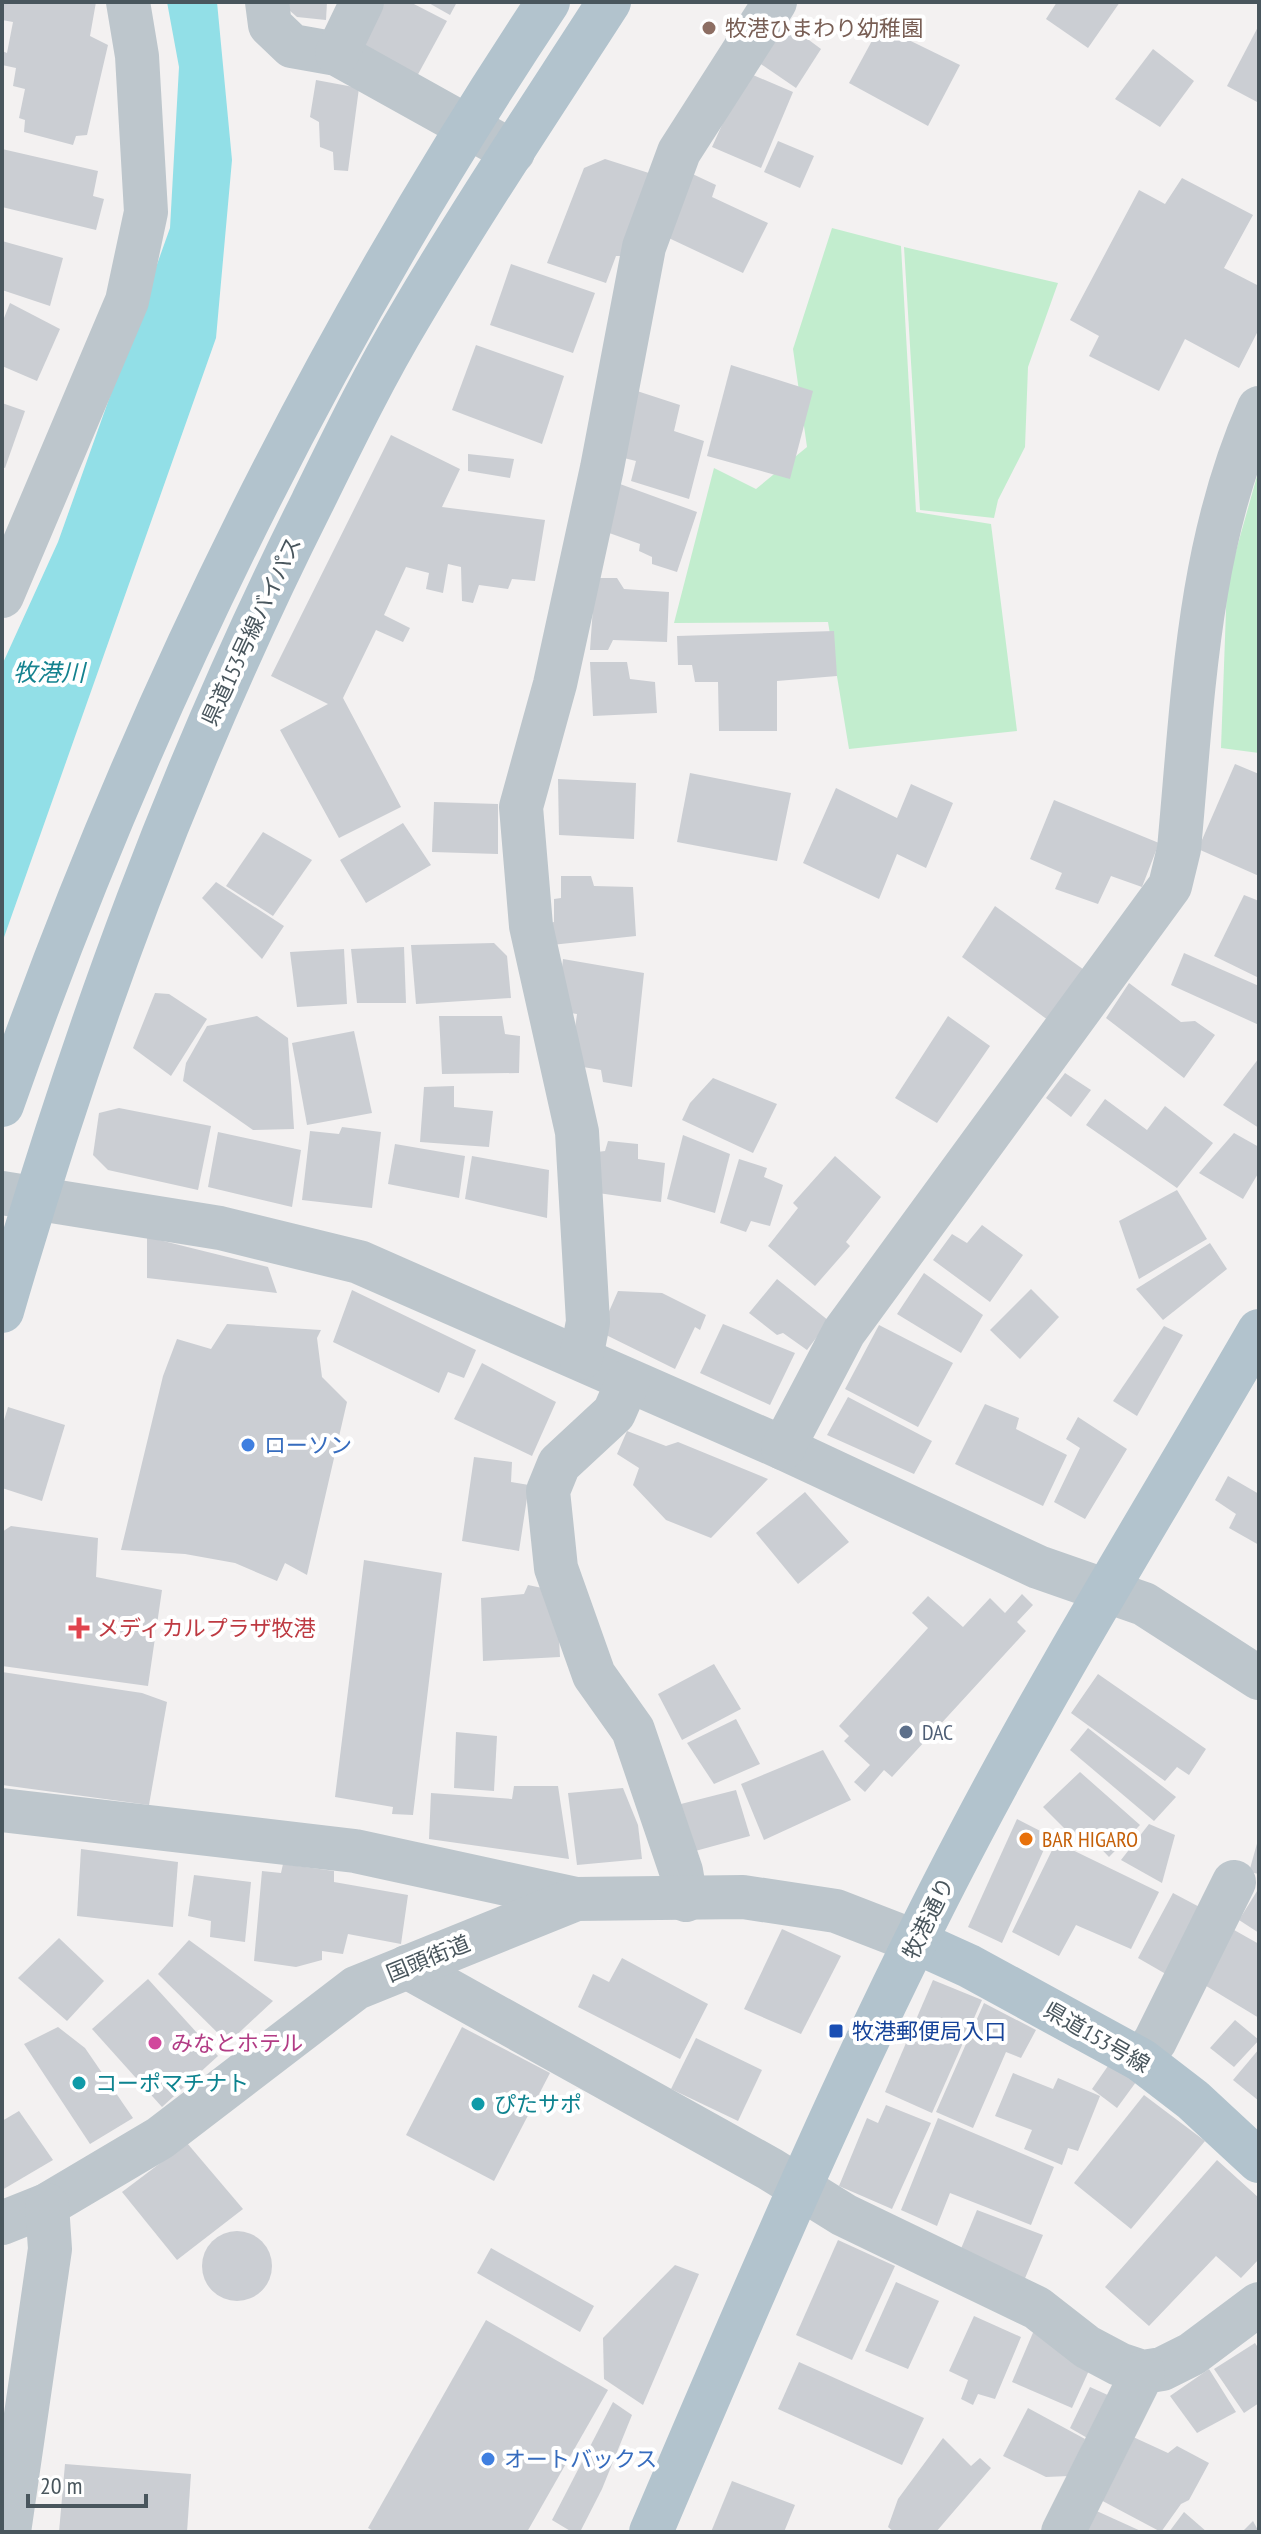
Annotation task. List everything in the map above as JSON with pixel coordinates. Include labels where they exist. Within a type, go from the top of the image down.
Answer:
[{"type":"main road","points":[[2,1105],[90,866],[201,617],[331,361],[467,124],[548,2]]},
{"type":"main road","name":"県道153号線バイパス","points":[[2,1311],[18,1195],[179,791],[245,639],[376,377],[410,316],[609,2]]},
{"type":"main road","name":"牧港通り","points":[[651,2532],[799,2186],[916,1942],[1015,1749],[1259,1331]]},
{"type":"main road","name":"県道153号線","points":[[916,1942],[983,1973],[1141,2060],[1259,2161]]},
{"type":"street","points":[[2,596],[127,301],[146,212],[137,56],[128,2]]},
{"type":"street","points":[[267,2],[270,25],[292,46],[337,54],[513,152]]},
{"type":"street","points":[[337,54],[362,2]]},
{"type":"street","points":[[581,1358],[588,1322],[577,1132],[531,926],[521,807],[565,637],[602,468],[644,247],[679,152],[775,2]]},
{"type":"street","points":[[783,1448],[844,1332],[1170,886],[1179,849],[1203,600],[1229,483],[1259,408]]},
{"type":"street","points":[[18,1195],[220,1228],[346,1258],[783,1448],[1038,1567],[1144,1604],[1259,1678]]},
{"type":"street","points":[[628,1381],[614,1413],[559,1464],[548,1491],[556,1568],[594,1675],[633,1730],[681,1871],[686,1900]]},
{"type":"street","points":[[2,1810],[355,1851],[576,1899]]},
{"type":"street","points":[[1141,2060],[1155,2041],[1234,1882]]},
{"type":"street","name":"国頭街道","points":[[2,2223],[47,2205],[160,2138],[356,1988],[576,1899],[743,1897],[808,1905],[836,1911],[916,1942]]},
{"type":"street","points":[[407,1967],[799,2186],[844,2215],[1037,2308],[1087,2347],[1143,2372],[1162,2369],[1192,2354],[1259,2304]]},
{"type":"street","points":[[9,2532],[50,2249],[47,2205]]},
{"type":"street","points":[[1063,2532],[1143,2372]]},
{"type":"green space","points":[[832,228],[901,246],[916,512],[991,524],[1017,731],[849,749],[828,622],[674,623],[714,468],[756,489],[807,447],[793,349]]},
{"type":"green space","points":[[904,247],[1058,283],[1028,367],[1025,447],[998,500],[994,518],[920,510]]},
{"type":"green space","points":[[1259,469],[1259,753],[1221,748],[1227,583]]},
{"type":"water","name":"牧港川","points":[[167,2],[217,2],[232,160],[216,338],[2,943],[2,665],[58,542],[170,228],[179,67]]},
{"type":"building","points":[[2,2],[96,2],[90,36],[108,45],[87,135],[76,136],[73,145],[24,132],[25,120],[19,118],[25,89],[13,86],[16,68],[2,65],[2,51],[7,53],[13,22],[2,20]]},
{"type":"building","points":[[280,2],[327,2],[326,20],[297,17]]},
{"type":"building","points":[[384,2],[410,2],[447,21],[416,78],[361,48]]},
{"type":"building","points":[[427,2],[457,2],[450,15]]},
{"type":"building","points":[[1057,2],[1120,2],[1088,48],[1046,19]]},
{"type":"building","points":[[778,17],[821,49],[796,88],[749,56]]},
{"type":"building","points":[[1259,25],[1259,103],[1227,86]]},
{"type":"building","points":[[880,26],[960,65],[928,126],[849,83]]},
{"type":"building","points":[[1153,49],[1194,81],[1160,127],[1115,99]]},
{"type":"building","points":[[746,72],[793,92],[761,168],[712,147]]},
{"type":"building","points":[[316,80],[359,88],[348,171],[334,170],[333,152],[320,147],[319,122],[310,117]]},
{"type":"building","points":[[778,141],[814,156],[800,188],[764,172]]},
{"type":"building","points":[[2,149],[98,171],[93,196],[104,199],[96,230],[2,207]]},
{"type":"building","points":[[605,159],[652,174],[623,256],[616,256],[606,283],[547,263],[584,168]]},
{"type":"building","points":[[684,170],[716,185],[712,197],[768,223],[743,273],[656,232]]},
{"type":"building","points":[[1182,178],[1253,215],[1224,268],[1259,286],[1259,329],[1239,368],[1185,339],[1159,391],[1089,356],[1099,336],[1070,320],[1139,190],[1165,204]]},
{"type":"building","points":[[2,241],[63,258],[50,306],[2,290]]},
{"type":"building","points":[[511,264],[595,293],[573,353],[490,325]]},
{"type":"building","points":[[10,303],[60,329],[37,381],[2,366],[2,323]]},
{"type":"building","points":[[476,345],[564,376],[542,444],[452,410]]},
{"type":"building","points":[[731,365],[813,391],[790,479],[707,456]]},
{"type":"building","points":[[637,391],[680,405],[674,431],[704,441],[689,499],[631,481],[636,461],[616,456]]},
{"type":"building","points":[[2,403],[25,411],[5,468],[2,467]]},
{"type":"building","points":[[391,435],[460,469],[442,507],[545,520],[535,581],[512,579],[508,589],[479,585],[473,603],[462,601],[461,567],[448,564],[443,593],[426,589],[429,573],[406,567],[384,615],[410,628],[403,642],[376,630],[343,698],[401,807],[339,838],[280,730],[328,704],[271,676]]},
{"type":"building","points":[[468,454],[514,459],[510,478],[468,471]]},
{"type":"building","points":[[609,480],[697,512],[677,572],[652,564],[652,557],[639,551],[640,544],[598,529]]},
{"type":"building","points":[[595,578],[617,578],[624,589],[669,592],[667,642],[613,640],[608,650],[590,650]]},
{"type":"building","points":[[834,631],[837,676],[777,681],[777,731],[719,731],[718,682],[695,682],[692,665],[678,665],[677,636]]},
{"type":"building","points":[[590,662],[627,662],[630,679],[655,682],[657,713],[593,716]]},
{"type":"building","points":[[1235,764],[1259,774],[1259,876],[1198,849]]},
{"type":"building","points":[[690,773],[791,793],[777,861],[677,842]]},
{"type":"building","points":[[558,779],[636,783],[634,839],[559,835]]},
{"type":"building","points":[[911,784],[953,803],[926,868],[897,854],[879,899],[803,863],[836,788],[897,818]]},
{"type":"building","points":[[1054,800],[1159,843],[1142,887],[1111,876],[1098,904],[1055,889],[1062,873],[1030,859]]},
{"type":"building","points":[[434,802],[498,804],[498,854],[432,852]]},
{"type":"building","points":[[403,823],[431,865],[366,903],[340,860]]},
{"type":"building","points":[[263,832],[312,860],[273,916],[226,886]]},
{"type":"building","points":[[561,876],[591,876],[594,886],[633,887],[636,936],[542,946],[540,925],[554,922],[554,899],[561,898]]},
{"type":"building","points":[[216,882],[284,926],[262,959],[202,898]]},
{"type":"building","points":[[1244,895],[1259,901],[1259,978],[1214,956]]},
{"type":"building","points":[[995,906],[1087,972],[1052,1023],[962,957]]},
{"type":"building","points":[[494,943],[507,956],[511,998],[416,1004],[411,945]]},
{"type":"building","points":[[404,947],[406,1003],[357,1003],[351,949]]},
{"type":"building","points":[[344,949],[347,1004],[297,1007],[290,952]]},
{"type":"building","points":[[1184,953],[1259,986],[1259,1025],[1171,985]]},
{"type":"building","points":[[563,959],[644,973],[632,1087],[603,1082],[601,1070],[577,1066],[573,1043],[577,1014],[557,1011]]},
{"type":"building","points":[[1129,983],[1181,1022],[1195,1021],[1215,1035],[1184,1078],[1106,1018]]},
{"type":"building","points":[[155,993],[169,994],[207,1019],[171,1076],[133,1048]]},
{"type":"building","points":[[257,1016],[288,1038],[294,1129],[253,1130],[183,1081],[186,1063],[207,1026]]},
{"type":"building","points":[[439,1016],[502,1016],[505,1034],[520,1036],[519,1073],[442,1074]]},
{"type":"building","points":[[948,1016],[990,1046],[937,1123],[895,1098]]},
{"type":"building","points":[[354,1031],[372,1113],[307,1125],[292,1043]]},
{"type":"building","points":[[1259,1058],[1259,1128],[1223,1105]]},
{"type":"building","points":[[1065,1073],[1091,1090],[1071,1117],[1046,1098]]},
{"type":"building","points":[[713,1078],[777,1104],[753,1153],[682,1120],[690,1103]]},
{"type":"building","points":[[454,1086],[454,1107],[493,1111],[489,1147],[420,1142],[424,1087]]},
{"type":"building","points":[[1105,1099],[1147,1130],[1165,1106],[1213,1143],[1177,1188],[1086,1125]]},
{"type":"building","points":[[119,1108],[211,1126],[198,1190],[108,1170],[93,1155],[99,1113]]},
{"type":"building","points":[[342,1127],[381,1132],[372,1208],[302,1200],[310,1131],[339,1134]]},
{"type":"building","points":[[218,1132],[301,1150],[292,1207],[208,1187]]},
{"type":"building","points":[[1234,1133],[1259,1147],[1259,1172],[1243,1199],[1199,1173]]},
{"type":"building","points":[[683,1135],[730,1154],[715,1213],[667,1199]]},
{"type":"building","points":[[608,1141],[638,1144],[638,1159],[665,1163],[661,1202],[598,1193],[597,1152],[605,1151]]},
{"type":"building","points":[[395,1144],[465,1156],[459,1198],[388,1184]]},
{"type":"building","points":[[472,1156],[549,1170],[547,1218],[465,1199]]},
{"type":"building","points":[[835,1156],[881,1197],[846,1242],[850,1246],[815,1286],[768,1246],[798,1208],[793,1203]]},
{"type":"building","points":[[739,1159],[767,1168],[764,1177],[783,1185],[770,1226],[751,1221],[746,1232],[720,1223]]},
{"type":"building","points":[[1177,1190],[1207,1239],[1139,1279],[1119,1221]]},
{"type":"building","points":[[982,1225],[1023,1255],[990,1302],[933,1260],[952,1234],[967,1243]]},
{"type":"building","points":[[147,1237],[268,1267],[277,1293],[147,1278]]},
{"type":"building","points":[[1210,1243],[1227,1269],[1163,1320],[1136,1289]]},
{"type":"building","points":[[924,1273],[983,1315],[961,1353],[897,1314]]},
{"type":"building","points":[[777,1279],[829,1321],[807,1350],[783,1333],[777,1335],[749,1313]]},
{"type":"building","points":[[1031,1289],[1059,1317],[1020,1359],[990,1330]]},
{"type":"building","points":[[352,1290],[476,1350],[464,1378],[448,1372],[439,1393],[333,1342]]},
{"type":"building","points":[[618,1291],[662,1293],[706,1315],[700,1330],[695,1327],[675,1369],[600,1332]]},
{"type":"building","points":[[227,1324],[321,1330],[317,1338],[322,1377],[347,1402],[307,1575],[285,1563],[277,1581],[235,1563],[185,1554],[121,1550],[163,1376],[177,1339],[211,1349]]},
{"type":"building","points":[[723,1324],[795,1353],[770,1405],[700,1373]]},
{"type":"building","points":[[879,1325],[953,1363],[918,1427],[845,1389]]},
{"type":"building","points":[[1164,1326],[1183,1335],[1137,1416],[1113,1401]]},
{"type":"building","points":[[482,1363],[556,1402],[532,1456],[454,1419]]},
{"type":"building","points":[[848,1397],[932,1441],[914,1474],[827,1435]]},
{"type":"building","points":[[985,1404],[1019,1418],[1016,1429],[1067,1455],[1043,1506],[955,1464]]},
{"type":"building","points":[[8,1407],[65,1425],[42,1501],[2,1488],[2,1427]]},
{"type":"building","points":[[1078,1417],[1127,1449],[1085,1519],[1054,1502],[1080,1448],[1066,1439]]},
{"type":"building","points":[[627,1431],[666,1446],[678,1442],[768,1479],[711,1538],[666,1520],[633,1485],[639,1468],[617,1454]]},
{"type":"building","points":[[474,1457],[512,1462],[511,1482],[529,1485],[519,1551],[462,1541]]},
{"type":"building","points":[[1228,1476],[1259,1494],[1259,1545],[1229,1528],[1236,1514],[1215,1500]]},
{"type":"building","points":[[805,1492],[849,1542],[798,1584],[756,1533]]},
{"type":"building","name":"メディカルプラザ牧港","points":[[11,1526],[98,1538],[96,1577],[162,1590],[148,1686],[2,1666],[2,1532]]},
{"type":"building","points":[[364,1560],[442,1573],[413,1815],[392,1814],[393,1807],[335,1797]]},
{"type":"building","points":[[528,1585],[547,1589],[557,1597],[560,1657],[483,1661],[481,1598],[524,1594]]},
{"type":"building","points":[[1022,1594],[1033,1605],[1017,1622],[1026,1631],[892,1777],[884,1770],[865,1792],[854,1782],[870,1765],[844,1741],[849,1736],[839,1726],[928,1628],[912,1613],[928,1596],[963,1627],[990,1598],[1005,1613]]},
{"type":"building","points":[[714,1664],[741,1709],[682,1740],[658,1694]]},
{"type":"building","points":[[2,1672],[142,1693],[167,1702],[149,1805],[2,1785]]},
{"type":"building","points":[[1098,1674],[1206,1749],[1189,1775],[1177,1767],[1165,1781],[1071,1713]]},
{"type":"building","points":[[736,1719],[760,1764],[714,1784],[687,1743]]},
{"type":"building","points":[[1088,1728],[1176,1797],[1154,1821],[1070,1750]]},
{"type":"building","points":[[456,1732],[497,1736],[494,1791],[454,1788]]},
{"type":"building","points":[[823,1750],[851,1800],[764,1840],[741,1784]]},
{"type":"building","points":[[1080,1772],[1140,1825],[1109,1857],[1086,1833],[1076,1840],[1043,1807]]},
{"type":"building","points":[[514,1786],[558,1786],[569,1859],[429,1839],[431,1793],[512,1799]]},
{"type":"building","points":[[623,1788],[638,1825],[642,1859],[577,1865],[568,1793]]},
{"type":"building","points":[[736,1790],[750,1836],[688,1853],[673,1806]]},
{"type":"building","points":[[1017,1819],[1050,1836],[1002,1943],[968,1927]]},
{"type":"building","points":[[1149,1824],[1175,1835],[1162,1883],[1121,1860]]},
{"type":"building","points":[[1259,1840],[1259,1874],[1249,1872]]},
{"type":"building","points":[[1056,1842],[1159,1892],[1131,1949],[1076,1925],[1059,1956],[1012,1932]]},
{"type":"building","points":[[81,1849],[178,1862],[173,1927],[77,1916]]},
{"type":"building","points":[[283,1864],[334,1871],[334,1882],[408,1895],[401,1944],[348,1934],[343,1954],[322,1951],[322,1960],[296,1967],[254,1961],[262,1871],[281,1873]]},
{"type":"building","points":[[194,1875],[251,1882],[245,1942],[210,1937],[211,1921],[188,1916]]},
{"type":"building","points":[[1259,1888],[1259,1933],[1239,1920]]},
{"type":"building","points":[[1173,1893],[1207,1911],[1171,1977],[1138,1958]]},
{"type":"building","points":[[1227,1926],[1259,1944],[1259,2018],[1198,1981]]},
{"type":"building","points":[[782,1929],[841,1956],[801,2034],[744,2009]]},
{"type":"building","points":[[59,1938],[104,1981],[67,2021],[18,1978]]},
{"type":"building","points":[[189,1940],[273,2001],[228,2043],[158,1974]]},
{"type":"building","points":[[622,1958],[708,2004],[680,2059],[578,2007],[593,1974],[609,1982]]},
{"type":"building","name":"みなとホテル","points":[[148,1979],[218,2056],[162,2107],[92,2029]]},
{"type":"building","points":[[933,1980],[982,2000],[932,2113],[885,2092]]},
{"type":"building","points":[[984,2003],[1036,2030],[1021,2058],[1006,2052],[973,2128],[936,2112]]},
{"type":"building","points":[[1235,2020],[1259,2040],[1234,2067],[1210,2048]]},
{"type":"building","name":"コーポマチナト","points":[[58,2027],[85,2048],[133,2118],[90,2144],[24,2044]]},
{"type":"building","name":"ぴたサポ","points":[[462,2027],[550,2073],[494,2181],[406,2135]]},
{"type":"building","points":[[696,2038],[762,2070],[738,2121],[671,2089]]},
{"type":"building","points":[[1259,2049],[1259,2101],[1233,2080]]},
{"type":"building","points":[[1110,2063],[1136,2082],[1117,2108],[1092,2089]]},
{"type":"building","points":[[1013,2073],[1053,2089],[1058,2078],[1100,2096],[1078,2151],[1068,2148],[1062,2165],[1024,2149],[1032,2130],[995,2116]]},
{"type":"building","points":[[1144,2095],[1205,2141],[1131,2229],[1074,2183]]},
{"type":"building","points":[[886,2105],[931,2123],[892,2209],[839,2186],[867,2118],[878,2123]]},
{"type":"building","points":[[19,2111],[53,2160],[2,2190],[2,2121]]},
{"type":"building","points":[[938,2118],[1054,2167],[1031,2225],[950,2193],[937,2226],[901,2210]]},
{"type":"building","points":[[187,2143],[243,2209],[177,2260],[122,2192]]},
{"type":"building","points":[[1217,2160],[1259,2198],[1259,2259],[1241,2278],[1216,2256],[1149,2326],[1105,2287]]},
{"type":"building","points":[[977,2210],[1043,2235],[1023,2283],[958,2256]]},
{"type":"building","points":[[244,2231],[266,2246],[272,2266],[270,2280],[262,2291],[251,2299],[230,2301],[212,2291],[204,2280],[202,2259],[212,2241],[223,2233]]},
{"type":"building","points":[[838,2240],[895,2266],[852,2360],[796,2335]]},
{"type":"building","points":[[491,2248],[594,2306],[580,2332],[477,2273]]},
{"type":"building","points":[[675,2265],[699,2274],[643,2405],[604,2379],[603,2338]]},
{"type":"building","points":[[896,2282],[939,2301],[908,2369],[865,2351]]},
{"type":"building","points":[[974,2316],[1021,2337],[995,2399],[978,2394],[973,2405],[961,2399],[968,2380],[949,2371]]},
{"type":"building","name":"オートバックス","points":[[486,2320],[608,2390],[527,2532],[375,2532],[368,2528]]},
{"type":"building","points":[[1035,2328],[1096,2355],[1072,2408],[1012,2382]]},
{"type":"building","points":[[1255,2343],[1259,2349],[1259,2403],[1244,2413],[1214,2369]]},
{"type":"building","points":[[799,2362],[924,2418],[902,2465],[778,2409]]},
{"type":"building","points":[[1209,2369],[1236,2412],[1197,2433],[1170,2396]]},
{"type":"building","points":[[1090,2387],[1121,2401],[1096,2443],[1070,2428]]},
{"type":"building","points":[[613,2402],[632,2415],[602,2489],[580,2532],[572,2532],[552,2520]]},
{"type":"building","points":[[1028,2408],[1085,2439],[1069,2476],[1046,2477],[1003,2456]]},
{"type":"building","points":[[1131,2436],[1168,2453],[1177,2446],[1209,2463],[1189,2500],[1181,2504],[1161,2532],[1097,2498]]},
{"type":"building","points":[[943,2438],[971,2466],[980,2458],[991,2468],[936,2532],[894,2532],[888,2527],[898,2499]]},
{"type":"building","points":[[65,2464],[191,2474],[187,2532],[59,2532]]},
{"type":"building","points":[[732,2481],[795,2505],[784,2532],[711,2532]]},
{"type":"building","points":[[1090,2508],[1143,2532],[1078,2532]]},
{"type":"building","points":[[1184,2512],[1207,2532],[1169,2532]]},
{"type":"building","points":[[1253,2521],[1259,2532],[1242,2532]]},
{"type":"place","name":"牧港ひまわり幼稚園","points":[[709,28]]},
{"type":"place","name":"ローソン","points":[[248,1445]]},
{"type":"place","name":"メディカルプラザ牧港","points":[[79,1628]]},
{"type":"place","name":"DAC","points":[[906,1732]]},
{"type":"place","name":"BAR HIGARO","points":[[1026,1839]]},
{"type":"place","name":"牧港郵便局入口","points":[[836,2031]]},
{"type":"place","name":"みなとホテル","points":[[155,2043]]},
{"type":"place","name":"コーポマチナト","points":[[79,2083]]},
{"type":"place","name":"ぴたサポ","points":[[478,2104]]},
{"type":"place","name":"オートバックス","points":[[488,2459]]}]
